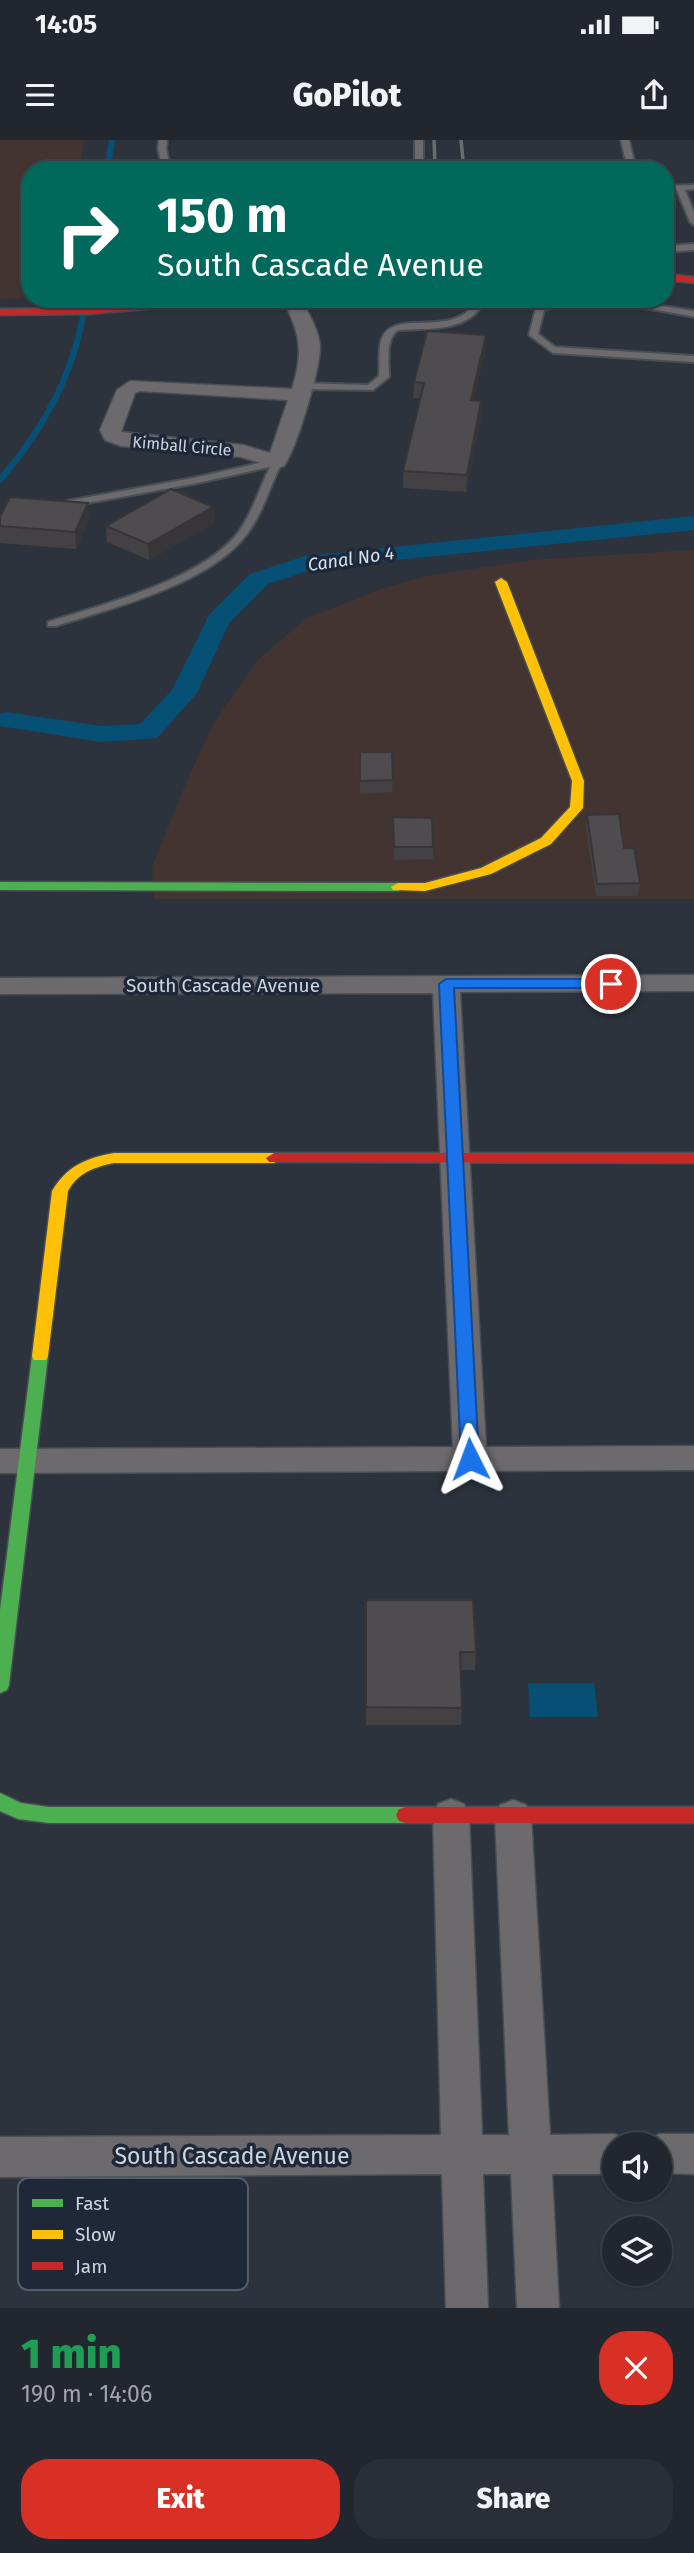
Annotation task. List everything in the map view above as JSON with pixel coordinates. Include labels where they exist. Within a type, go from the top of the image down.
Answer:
[{"type":"street","points":[[674,278],[694,280]]},
{"type":"street","points":[[0,312],[131,308]]},
{"type":"street","points":[[277,462],[311,346],[296,308]]},
{"type":"street","name":"Kimball Circle","points":[[277,462],[243,452],[121,440],[112,436],[110,430],[127,390],[137,385],[300,390]]},
{"type":"street","points":[[0,886],[425,887],[486,871],[546,841],[576,808],[578,781],[501,582]]},
{"type":"street","name":"South Cascade Avenue","points":[[0,986],[694,983]]},
{"type":"street","points":[[446,984],[470,1459]]},
{"type":"street","points":[[0,1685],[13,1461],[60,1191],[65,1178],[76,1169],[92,1161],[114,1158],[694,1158]]},
{"type":"street","points":[[13,1461],[694,1458]]},
{"type":"street","points":[[0,1801],[18,1811],[49,1815],[694,1815]]},
{"type":"street","points":[[451,1815],[467,2308]]},
{"type":"street","points":[[513,1816],[537,2308]]},
{"type":"street","name":"South Cascade Avenue","points":[[0,2157],[602,2154]]},
{"type":"street","points":[[672,2154],[694,2154]]},
{"type":"lane","points":[[163,140],[165,161]]},
{"type":"lane","points":[[419,140],[419,161]]},
{"type":"lane","points":[[625,140],[630,161]]},
{"type":"lane","points":[[674,188],[694,187]]},
{"type":"lane","points":[[680,188],[694,222]]},
{"type":"lane","points":[[674,248],[694,247]]},
{"type":"lane","points":[[300,390],[370,388],[380,383],[384,377],[386,336],[389,330],[396,327],[444,325],[470,318],[480,308]]},
{"type":"lane","points":[[540,308],[533,335],[553,350],[694,359]]},
{"type":"lane","points":[[647,308],[694,314]]},
{"type":"lane","points":[[71,503],[193,481],[277,462]]},
{"type":"lane","points":[[52,624],[127,599],[218,557],[244,530],[277,462]]},
{"type":"shaded area","points":[[0,140],[85,140],[81,161],[21,161],[21,298],[0,299]]},
{"type":"shaded area","points":[[694,550],[694,899],[154,899],[152,867],[213,724],[258,660],[305,619],[381,589],[427,576],[531,560]]},
{"type":"water","points":[[528,1683],[594,1683],[598,1717],[530,1717]]},
{"type":"building","points":[[427,331],[486,335],[471,400],[481,401],[467,475],[403,471],[424,383],[414,382]]},
{"type":"building","points":[[171,489],[213,507],[148,544],[106,526]]},
{"type":"building","points":[[10,497],[88,503],[75,532],[0,526],[0,517]]},
{"type":"building","points":[[360,752],[392,752],[393,780],[360,781]]},
{"type":"building","points":[[619,814],[624,848],[634,848],[640,883],[597,884],[587,815]]},
{"type":"building","points":[[393,817],[432,818],[433,847],[394,847]]},
{"type":"building","points":[[366,1600],[473,1600],[476,1652],[460,1652],[462,1708],[366,1707]]},
{"type":"waterway","points":[[108,161],[112,140]]},
{"type":"waterway","points":[[0,480],[31,439],[56,396],[75,350],[84,308]]},
{"type":"waterway","name":"Canal No 4","points":[[6,720],[101,734],[148,732],[184,693],[218,620],[259,579],[314,561],[694,523]]},
{"type":"railway","points":[[434,140],[435,161]]},
{"type":"railway","points":[[461,140],[463,161]]},
{"type":"traffic: fast","points":[[0,886],[398,887]]},
{"type":"traffic: fast","points":[[0,1685],[40,1356]]},
{"type":"traffic: fast","points":[[0,1801],[18,1811],[49,1815],[406,1815]]},
{"type":"traffic: slow","points":[[398,887],[425,887],[486,871],[546,841],[576,808],[578,781],[501,582]]},
{"type":"traffic: slow","points":[[40,1356],[60,1191],[70,1177],[82,1167],[114,1158],[274,1158]]},
{"type":"traffic: jam","points":[[674,278],[694,280]]},
{"type":"traffic: jam","points":[[0,312],[123,308]]},
{"type":"traffic: jam","points":[[274,1158],[694,1158]]},
{"type":"traffic: jam","points":[[406,1815],[694,1815]]},
{"type":"route","points":[[470,1459],[446,984],[611,984]]}]
